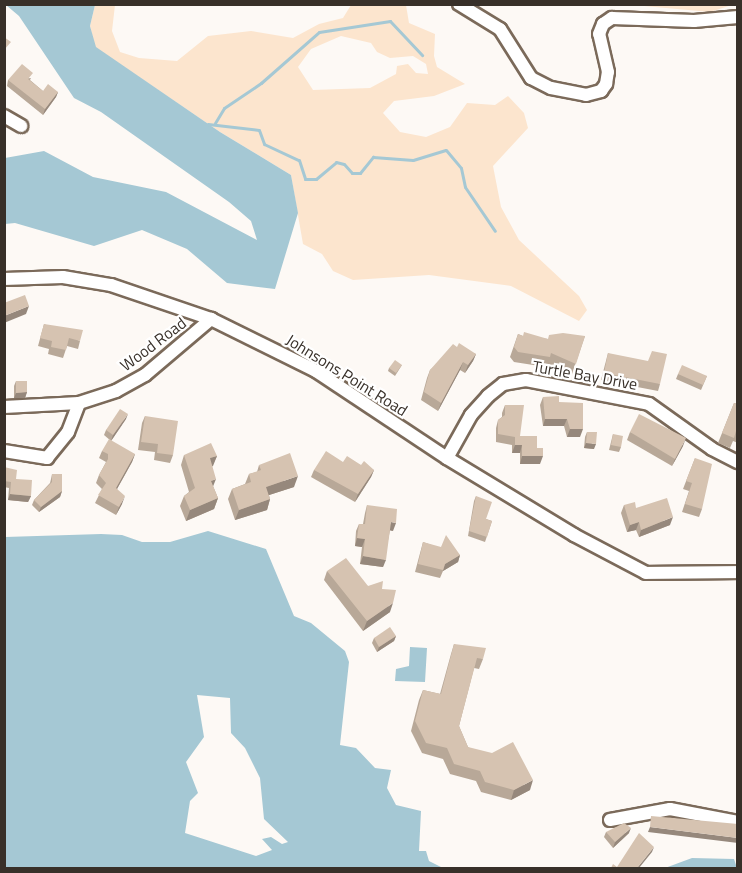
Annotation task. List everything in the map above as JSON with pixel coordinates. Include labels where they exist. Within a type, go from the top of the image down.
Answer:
[{"type":"street","points":[[459,4],[500,29],[531,78],[551,88],[586,95],[601,91],[606,84],[608,72],[598,34],[603,24],[612,18],[738,17]]},
{"type":"street","points":[[4,116],[21,126]]},
{"type":"street","name":"Johnsons Point Road","points":[[4,279],[63,277],[111,285],[211,319],[316,371],[447,458],[574,535],[646,573],[738,572]]},
{"type":"street","name":"Wood Road","points":[[4,407],[79,403],[116,391],[145,375],[211,319]]},
{"type":"street","name":"Turtle Bay Drive","points":[[447,458],[471,415],[488,396],[502,384],[526,380],[649,404],[721,456],[738,462]]},
{"type":"street","points":[[4,451],[47,458],[68,432],[79,403]]},
{"type":"street","points":[[610,820],[670,809],[738,822]]},
{"type":"shaded area","points":[[732,4],[710,12],[633,5]]},
{"type":"shaded area","points":[[95,5],[115,5],[112,31],[120,52],[139,58],[177,61],[208,36],[251,31],[293,38],[319,24],[343,18],[351,5],[406,5],[409,23],[435,34],[434,56],[437,67],[465,84],[434,96],[394,101],[383,113],[400,132],[426,137],[450,127],[467,103],[495,105],[508,96],[524,113],[528,128],[493,166],[501,207],[519,240],[579,296],[587,310],[579,321],[511,286],[429,275],[353,280],[333,271],[322,254],[303,244],[291,175],[220,132],[95,47],[90,26]],"holes":[[[341,36],[371,43],[377,52],[390,58],[413,56],[426,64],[428,74],[416,73],[408,64],[397,66],[396,74],[370,88],[313,90],[298,67],[311,49]]]},
{"type":"water","points":[[6,5],[95,5],[90,26],[96,47],[220,132],[291,175],[298,213],[275,289],[227,283],[187,249],[142,230],[94,246],[15,223],[5,224],[5,158],[44,151],[93,177],[166,192],[257,240],[251,221],[229,202],[101,112],[74,98],[19,16]]},
{"type":"water","points":[[208,531],[266,549],[294,616],[311,623],[345,651],[349,662],[340,745],[356,748],[375,768],[391,770],[387,788],[396,805],[421,811],[419,851],[426,851],[429,861],[443,868],[5,868],[5,537],[101,534],[122,535],[142,542],[170,542]],"holes":[[[197,695],[230,698],[231,733],[245,748],[260,778],[264,819],[288,842],[282,844],[271,837],[262,839],[272,850],[256,856],[185,833],[190,801],[198,793],[186,762],[204,737]]]},
{"type":"water","points":[[410,647],[427,648],[425,682],[395,681],[396,669],[409,666]]},
{"type":"water","points":[[692,858],[734,859],[737,868],[665,868]]},
{"type":"building","points":[[4,37],[11,42],[4,50]]},
{"type":"building","points":[[22,64],[33,73],[28,79],[43,91],[48,84],[58,92],[45,109],[8,80]]},
{"type":"building","points":[[25,295],[29,306],[4,316],[4,303]]},
{"type":"building","points":[[44,324],[83,330],[80,341],[69,338],[66,350],[51,347],[52,341],[40,338]]},
{"type":"building","points":[[524,332],[548,339],[549,335],[563,333],[585,336],[576,364],[551,353],[550,357],[518,352],[514,347],[518,334],[523,336]]},
{"type":"building","points":[[459,343],[476,354],[468,365],[463,362],[441,403],[424,392],[430,370],[453,344],[457,347]]},
{"type":"building","points":[[652,351],[667,354],[660,384],[604,373],[608,353],[648,361]]},
{"type":"building","points":[[395,360],[402,365],[396,373],[389,368]]},
{"type":"building","points":[[682,365],[707,376],[703,385],[678,374]]},
{"type":"building","points":[[16,381],[27,381],[27,392],[16,393]]},
{"type":"building","points":[[559,396],[559,402],[583,403],[583,429],[570,429],[567,419],[545,419],[543,397]]},
{"type":"building","points":[[734,403],[738,404],[738,431],[734,438],[722,433]]},
{"type":"building","points":[[505,405],[524,405],[520,436],[537,436],[537,448],[543,448],[543,456],[522,456],[522,445],[515,445],[515,437],[498,434],[498,420],[505,415]]},
{"type":"building","points":[[120,409],[128,414],[113,435],[106,430]]},
{"type":"building","points":[[639,414],[686,438],[675,459],[630,432]]},
{"type":"building","points":[[145,416],[178,421],[173,455],[157,453],[158,444],[141,442]]},
{"type":"building","points":[[587,432],[597,432],[596,444],[586,443]]},
{"type":"building","points":[[613,434],[623,436],[621,447],[611,445]]},
{"type":"building","points":[[109,439],[135,454],[116,488],[125,496],[119,507],[98,495],[106,483],[99,475],[108,459],[108,454],[102,451]]},
{"type":"building","points":[[211,443],[217,456],[210,458],[216,479],[211,481],[218,498],[190,510],[184,496],[195,488],[184,455]]},
{"type":"building","points":[[326,451],[343,462],[347,456],[361,465],[364,461],[374,470],[358,494],[314,470]]},
{"type":"building","points":[[290,453],[298,476],[266,487],[270,499],[239,510],[232,489],[251,482],[249,474],[261,470],[259,465]]},
{"type":"building","points":[[695,458],[712,464],[702,509],[685,504],[692,483],[686,481]]},
{"type":"building","points":[[4,467],[17,470],[16,479],[32,480],[31,496],[10,494],[11,482],[4,481]]},
{"type":"building","points":[[52,474],[62,474],[62,491],[41,507],[34,500],[52,482]]},
{"type":"building","points":[[476,496],[492,502],[486,519],[492,521],[487,537],[469,531]]},
{"type":"building","points":[[667,498],[673,517],[641,530],[639,522],[630,525],[624,505],[635,502],[636,508]]},
{"type":"building","points":[[367,505],[397,509],[396,523],[391,522],[386,560],[363,556],[365,539],[357,538],[359,524],[365,524]]},
{"type":"building","points":[[446,535],[460,555],[445,564],[443,570],[418,564],[423,542],[441,547]]},
{"type":"building","points":[[346,558],[368,586],[383,581],[382,589],[396,590],[393,603],[367,621],[327,571]]},
{"type":"building","points":[[390,627],[396,636],[379,647],[374,638]]},
{"type":"building","points":[[454,644],[486,648],[483,659],[477,658],[459,726],[468,747],[492,753],[513,742],[533,780],[514,790],[485,782],[480,771],[454,764],[447,748],[426,743],[415,721],[423,690],[441,694]]},
{"type":"building","points":[[651,816],[738,824],[738,838],[650,827]]},
{"type":"building","points":[[624,823],[631,828],[615,842],[606,832]]},
{"type":"building","points":[[639,833],[654,847],[637,868],[611,868],[613,864],[617,867]]},
{"type":"waterway","points":[[215,123],[224,108],[261,83],[319,32],[390,21],[422,55]]},
{"type":"waterway","points":[[208,124],[259,130],[264,144],[299,160],[305,179],[316,179],[336,162],[344,164],[352,173],[360,173],[373,157],[413,160],[446,150],[461,168],[465,187],[495,231]]}]
